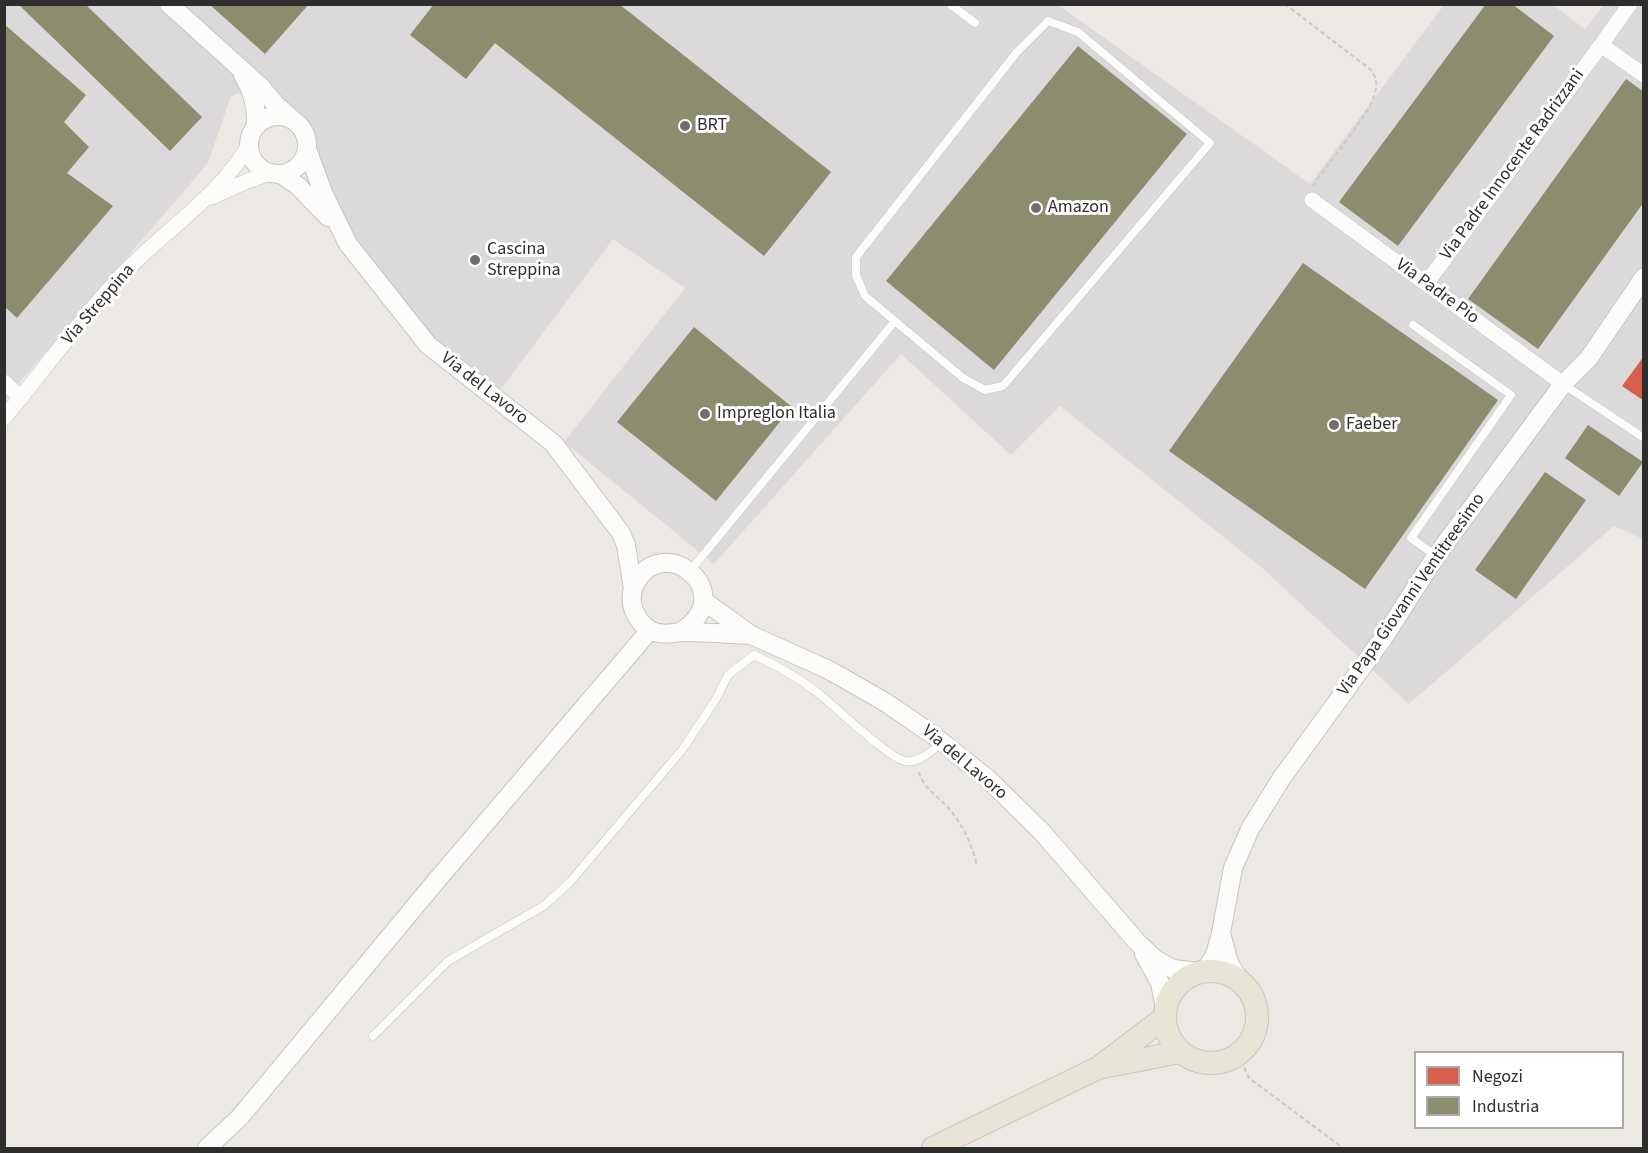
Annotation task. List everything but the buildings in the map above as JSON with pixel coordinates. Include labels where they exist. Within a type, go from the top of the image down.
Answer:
[{"type":"main road","points":[[1203,971],[1222,972],[1241,982],[1252,996],[1257,1014],[1251,1041],[1238,1054],[1226,1061],[1199,1062],[1180,1052],[1167,1033],[1165,1013],[1174,988],[1181,981],[1203,971]]},
{"type":"main road","points":[[933,1149],[1098,1068],[1165,1013]]},
{"type":"main road","points":[[1098,1068],[1180,1052]]},
{"type":"street","name":"Via del Lavoro","points":[[169,4],[261,87],[304,132],[307,149],[341,232]]},
{"type":"street","name":"Via Padre Innocente Radrizzani","points":[[1426,284],[1630,4]]},
{"type":"street","points":[[1601,45],[1644,75]]},
{"type":"street","name":"Via del Lavoro","points":[[241,70],[251,88],[257,110],[256,125],[249,145],[250,154],[255,163],[262,169],[276,173],[310,198],[341,232],[428,345],[553,443],[621,533],[626,545],[633,590],[633,610],[639,621],[650,630],[666,634],[680,632],[754,643],[829,670],[885,702],[942,742],[988,779],[1042,832],[1137,942],[1156,960],[1166,966],[1186,972],[1203,971]]},
{"type":"street","points":[[256,125],[269,117],[284,116],[292,119]]},
{"type":"street","name":"Via Streppina","points":[[4,418],[118,279],[182,218],[204,201],[236,166],[249,145]]},
{"type":"street","points":[[276,173],[291,171],[298,166],[307,149]]},
{"type":"street","name":"Via Streppina","points":[[204,201],[245,182],[276,173]]},
{"type":"street","name":"Via Padre Pio","points":[[1312,200],[1563,384]]},
{"type":"street","name":"Via Papa Giovanni Ventitreesimo","points":[[1203,971],[1215,954],[1233,868],[1250,829],[1281,779],[1384,637],[1436,556],[1563,384],[1589,358],[1644,278]]},
{"type":"street","points":[[4,382],[21,398]]},
{"type":"street","name":"Via del Lavoro","points":[[626,545],[655,565]]},
{"type":"street","points":[[633,590],[636,581],[644,571],[655,565],[679,564],[690,571],[699,581],[704,601],[700,614],[692,625],[680,632]]},
{"type":"street","name":"Via del Lavoro","points":[[704,601],[754,643]]},
{"type":"street","points":[[207,1149],[240,1118],[437,880],[650,630]]},
{"type":"street","name":"Via Papa Giovanni Ventitreesimo","points":[[1221,933],[1228,963],[1241,982]]},
{"type":"street","name":"Via del Lavoro","points":[[1137,942],[1160,983],[1165,1013]]},
{"type":"lane","points":[[950,4],[975,23]]},
{"type":"lane","points":[[1048,21],[1078,32],[1210,142],[1003,386],[985,390],[963,378],[895,321],[865,296],[856,275],[855,257],[1017,52],[1048,21]]},
{"type":"lane","points":[[690,571],[895,321]]},
{"type":"lane","points":[[1413,325],[1511,395],[1411,538],[1436,556]]},
{"type":"lane","points":[[1563,384],[1644,438]]},
{"type":"lane","points":[[373,1036],[448,961],[545,905],[570,882],[682,750],[716,699],[728,675],[754,643],[895,757],[914,761],[922,758],[942,742]]},
{"type":"path","points":[[1285,4],[1371,70],[1377,86],[1374,96],[1360,119],[1314,184],[1310,193],[1312,200]]},
{"type":"path","points":[[922,758],[919,767],[922,781],[958,821],[973,851],[977,867]]},
{"type":"path","points":[[1238,1054],[1249,1078],[1343,1149]]},
{"type":"shaded area","points":[[5,5],[1058,5],[1310,184],[1444,5],[1553,5],[1585,29],[1604,5],[1643,5],[1643,539],[1614,526],[1409,704],[1261,567],[1060,406],[1011,455],[901,354],[714,564],[564,442],[685,288],[613,239],[501,389],[432,341],[346,227],[308,131],[265,84],[231,96],[208,163],[5,399]]},
{"type":"place","name":"BRT","points":[[685,126]]},
{"type":"place","name":"Amazon","points":[[1036,208]]},
{"type":"place","name":"Cascina Streppina","points":[[475,260]]},
{"type":"place","name":"Impreglon Italia","points":[[705,414]]},
{"type":"place","name":"Faeber","points":[[1334,425]]}]
